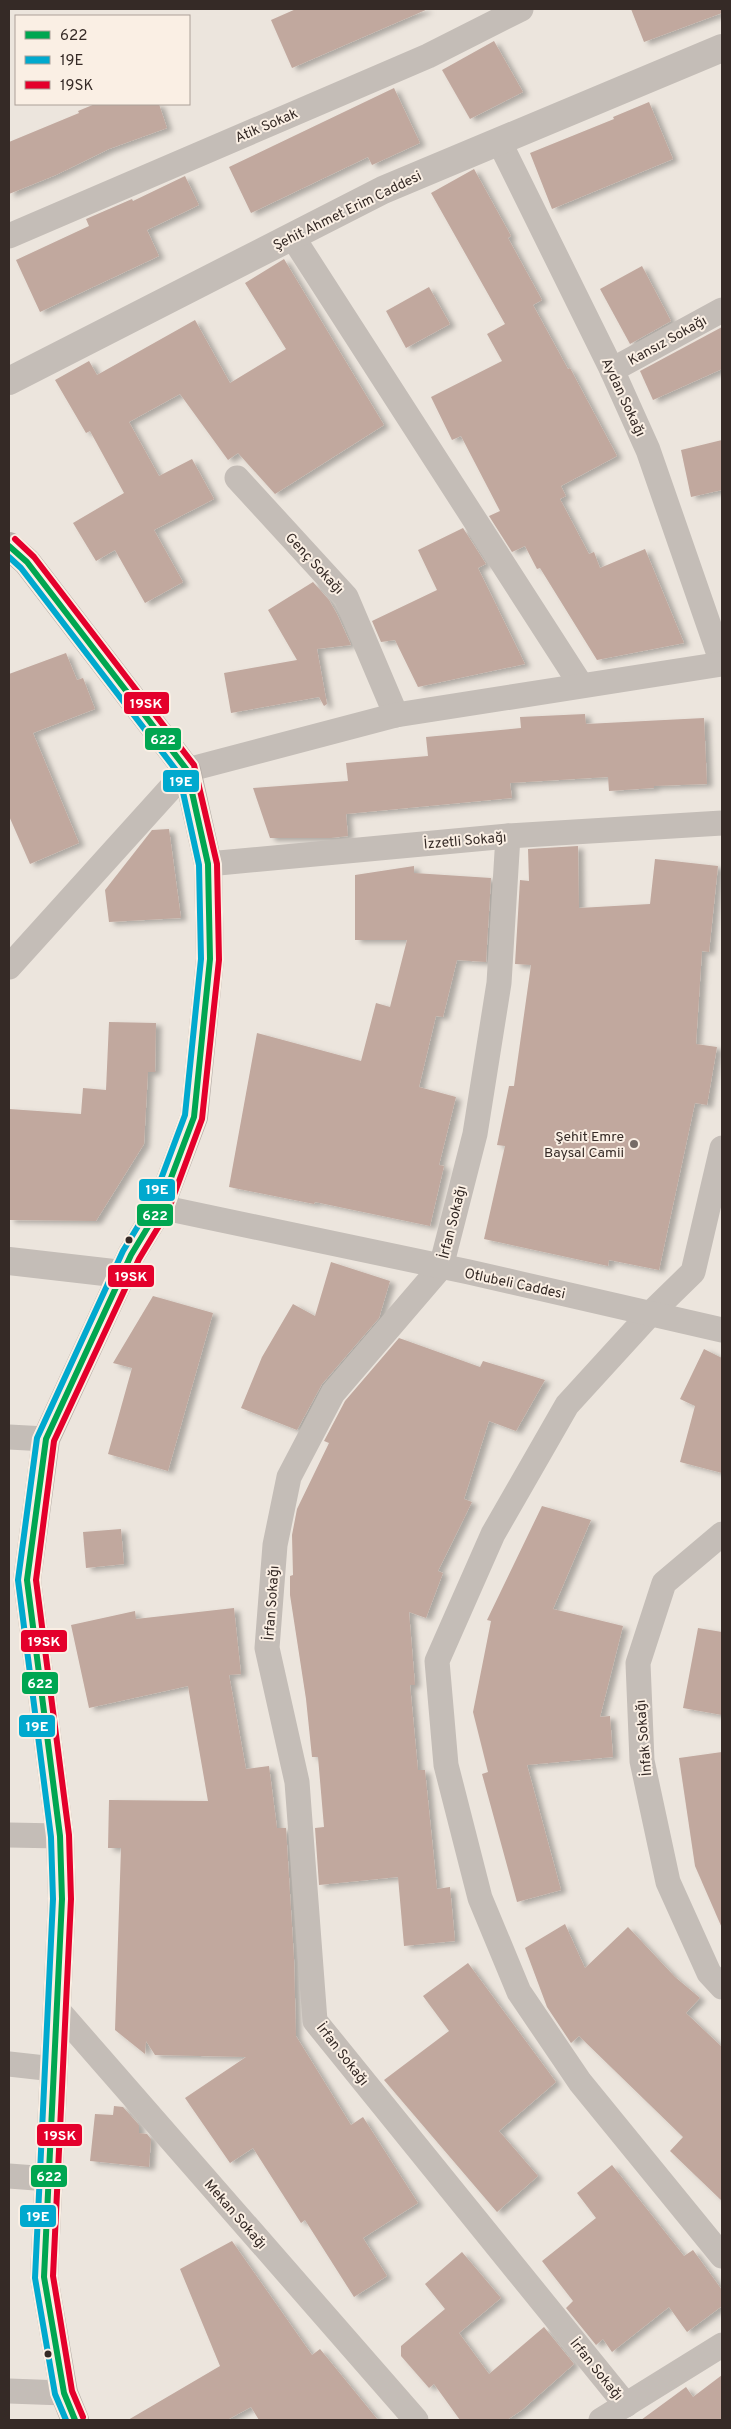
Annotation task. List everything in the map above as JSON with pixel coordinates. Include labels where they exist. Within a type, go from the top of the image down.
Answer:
[{"type":"main road","points":[[9,546],[27,562],[187,770],[208,864],[210,958],[194,1117],[160,1207],[122,1274],[46,1439],[18,1580],[60,1836],[62,1899],[44,2277],[64,2393],[75,2420]]},
{"type":"street","name":"Atik Sokak","points":[[9,236],[428,56],[521,9]]},
{"type":"street","name":"Şehit Ahmet Erim Caddesi","points":[[9,381],[383,190],[722,48]]},
{"type":"street","name":"Aydan Sokağı","points":[[499,141],[612,370],[648,450],[722,664]]},
{"type":"street","points":[[292,236],[581,685]]},
{"type":"street","name":"Kansız Sokağı","points":[[612,370],[722,310]]},
{"type":"street","name":"Genç Sokağı","points":[[237,478],[346,597],[396,715]]},
{"type":"street","points":[[9,967],[187,770],[396,715],[722,664]]},
{"type":"street","name":"İzzetli Sokağı","points":[[208,864],[508,836],[722,823]]},
{"type":"street","name":"İrfan Sokağı","points":[[508,836],[499,983],[475,1134],[441,1267],[333,1393],[289,1477],[275,1545],[267,1648],[296,1782],[315,2021],[626,2405]]},
{"type":"street","points":[[722,1148],[694,1272],[651,1313],[567,1404],[493,1534],[438,1661],[446,1765],[480,1898],[519,1992],[580,2082],[722,2256]]},
{"type":"street","name":"Otlubeli Caddesi","points":[[160,1207],[722,1330]]},
{"type":"street","points":[[9,1261],[122,1274]]},
{"type":"street","points":[[9,1437],[46,1439]]},
{"type":"street","name":"İnfak Sokağı","points":[[722,1534],[664,1583],[638,1663],[642,1761],[668,1882],[709,1973],[722,1988]]},
{"type":"street","points":[[9,1835],[60,1836]]},
{"type":"street","name":"Mekan Sokağı","points":[[56,2008],[416,2420]]},
{"type":"street","points":[[9,2064],[54,2069]]},
{"type":"street","points":[[9,2176],[49,2179]]},
{"type":"street","points":[[601,2420],[722,2345]]},
{"type":"street","points":[[9,2390],[64,2393]]},
{"type":"building","points":[[296,9],[428,9],[292,68],[271,20]]},
{"type":"building","points":[[631,9],[722,9],[722,13],[644,42]]},
{"type":"building","points":[[494,41],[523,92],[470,119],[442,70]]},
{"type":"building","points":[[394,88],[420,143],[372,165],[368,157],[251,213],[229,167]]},
{"type":"building","points":[[649,102],[673,159],[552,209],[530,153],[614,119],[613,117]]},
{"type":"building","points":[[93,105],[159,105],[167,128],[109,149],[56,175],[9,194],[9,142],[79,113],[78,111]]},
{"type":"building","points":[[474,169],[511,236],[508,238],[542,300],[533,305],[568,369],[570,368],[617,456],[561,486],[566,496],[560,499],[589,554],[594,552],[600,568],[645,549],[684,643],[597,660],[540,568],[537,569],[525,546],[512,552],[489,516],[500,511],[461,436],[452,440],[431,397],[502,361],[487,334],[505,324],[431,193]]},
{"type":"building","points":[[185,176],[199,205],[147,230],[159,256],[40,312],[16,260],[89,226],[86,219],[132,199],[133,201]]},
{"type":"building","points":[[284,259],[384,425],[275,494],[238,453],[228,460],[180,394],[129,422],[159,476],[192,459],[214,499],[154,530],[183,582],[145,603],[115,550],[96,561],[73,523],[124,493],[90,431],[86,433],[55,380],[89,361],[97,375],[195,320],[230,383],[286,349],[245,283]]},
{"type":"building","points":[[642,266],[671,321],[630,344],[600,289]]},
{"type":"building","points":[[429,287],[450,324],[406,348],[386,311]]},
{"type":"building","points":[[722,327],[722,369],[653,400],[640,371]]},
{"type":"building","points":[[722,440],[722,490],[691,497],[681,450]]},
{"type":"building","points":[[463,528],[486,564],[478,568],[525,664],[418,687],[395,640],[381,642],[372,621],[437,590],[418,550]]},
{"type":"building","points":[[313,582],[329,600],[351,645],[317,649],[327,704],[324,706],[319,697],[231,713],[224,673],[297,660],[268,610]]},
{"type":"building","points":[[66,653],[77,680],[83,678],[95,709],[33,733],[79,843],[30,864],[9,816],[9,674]]},
{"type":"building","points":[[585,714],[586,724],[704,718],[707,784],[654,786],[654,788],[609,791],[608,777],[510,783],[512,798],[346,814],[348,836],[331,838],[270,838],[253,788],[348,781],[346,763],[428,756],[426,737],[521,728],[520,717]]},
{"type":"building","points":[[169,829],[181,918],[109,922],[105,890],[152,830]]},
{"type":"building","points":[[578,846],[579,908],[650,904],[655,859],[718,866],[709,952],[702,951],[696,1044],[717,1047],[707,1105],[695,1103],[659,1270],[609,1260],[608,1266],[484,1239],[505,1146],[497,1145],[509,1086],[514,1086],[531,965],[515,964],[520,880],[529,881],[528,849]]},
{"type":"building","points":[[414,866],[414,873],[491,878],[486,962],[457,960],[443,1017],[436,1016],[419,1087],[456,1097],[439,1165],[444,1166],[430,1226],[315,1202],[314,1204],[229,1187],[257,1033],[361,1061],[376,1003],[390,1007],[407,940],[355,940],[355,875]]},
{"type":"building","points":[[109,1022],[156,1023],[155,1072],[148,1072],[144,1144],[96,1221],[9,1220],[9,1109],[81,1114],[83,1088],[106,1090]]},
{"type":"building","points":[[331,1262],[390,1281],[379,1318],[322,1384],[297,1430],[241,1408],[262,1357],[293,1304],[315,1316]]},
{"type":"building","points":[[153,1296],[213,1313],[168,1471],[108,1454],[132,1368],[113,1363]]},
{"type":"building","points":[[399,1338],[480,1367],[483,1361],[545,1380],[516,1431],[489,1421],[464,1499],[472,1502],[438,1571],[443,1573],[426,1618],[409,1612],[415,1685],[410,1685],[418,1770],[425,1770],[437,1889],[450,1887],[455,1941],[404,1946],[398,1877],[319,1885],[315,1828],[324,1827],[318,1757],[312,1757],[306,1699],[290,1595],[290,1576],[293,1575],[292,1535],[297,1509],[329,1443],[324,1441],[345,1401]]},
{"type":"building","points":[[704,1349],[722,1358],[722,1473],[680,1462],[695,1406],[680,1399]]},
{"type":"building","points":[[542,1506],[591,1520],[553,1609],[623,1626],[600,1717],[610,1716],[613,1757],[527,1765],[561,1890],[517,1902],[482,1774],[488,1772],[473,1712],[491,1621],[487,1620]]},
{"type":"building","points":[[121,1529],[124,1564],[86,1568],[83,1532]]},
{"type":"building","points":[[234,1608],[241,1674],[229,1675],[246,1769],[269,1766],[277,1828],[286,1828],[294,1959],[296,2036],[351,2125],[363,2117],[418,2203],[363,2238],[387,2276],[354,2297],[305,2220],[301,2223],[253,2148],[230,2163],[185,2098],[246,2057],[155,2055],[146,2041],[145,2054],[115,2030],[121,1848],[108,1848],[109,1800],[208,1801],[188,1686],[89,1708],[71,1625],[135,1611],[136,1619]]},
{"type":"building","points":[[698,1628],[722,1632],[722,1715],[683,1708]]},
{"type":"building","points":[[722,1752],[722,1928],[695,1866],[679,1758]]},
{"type":"building","points":[[565,1924],[585,1968],[628,1927],[675,1977],[700,1998],[686,2013],[722,2047],[722,2201],[670,2151],[683,2137],[579,2036],[571,2043],[547,2007],[525,1948]]},
{"type":"building","points":[[468,1963],[556,2082],[499,2131],[538,2176],[497,2212],[384,2080],[449,2031],[423,1996]]},
{"type":"building","points":[[114,2106],[123,2107],[139,2125],[139,2133],[147,2134],[151,2139],[149,2167],[90,2161],[95,2114],[113,2115]]},
{"type":"building","points":[[612,2165],[684,2256],[693,2250],[722,2290],[722,2306],[687,2332],[669,2307],[612,2352],[603,2339],[596,2345],[566,2308],[573,2301],[542,2261],[596,2218],[577,2193]]},
{"type":"building","points":[[232,2241],[312,2355],[320,2349],[378,2420],[259,2420],[251,2407],[227,2420],[128,2420],[220,2366],[180,2269]]},
{"type":"building","points":[[462,2252],[501,2298],[459,2333],[489,2374],[544,2327],[574,2364],[522,2410],[507,2420],[460,2420],[434,2384],[429,2388],[401,2356],[401,2346],[445,2309],[425,2284]]},
{"type":"building","points":[[722,2375],[722,2420],[641,2420],[686,2387],[693,2397]]},
{"type":"transit line","name":"19SK","points":[[15,539],[34,557],[194,765],[217,864],[219,960],[202,1119],[168,1211],[139,1259],[54,1441],[36,1580],[69,1835],[71,1899],[53,2276],[72,2391],[83,2417]]},
{"type":"transit line","name":"622","points":[[9,546],[27,562],[187,770],[208,864],[210,959],[194,1117],[160,1207],[131,1255],[46,1439],[27,1580],[60,1836],[62,1899],[44,2277],[64,2393],[75,2420]]},
{"type":"transit line","name":"19E","points":[[9,557],[21,568],[179,774],[199,865],[201,959],[185,1115],[152,1203],[123,1251],[37,1438],[18,1580],[51,1837],[53,1899],[35,2278],[55,2394],[66,2420]]},
{"type":"place","name":"Şehit Emre Baysal Camii","points":[[634,1144]]}]
